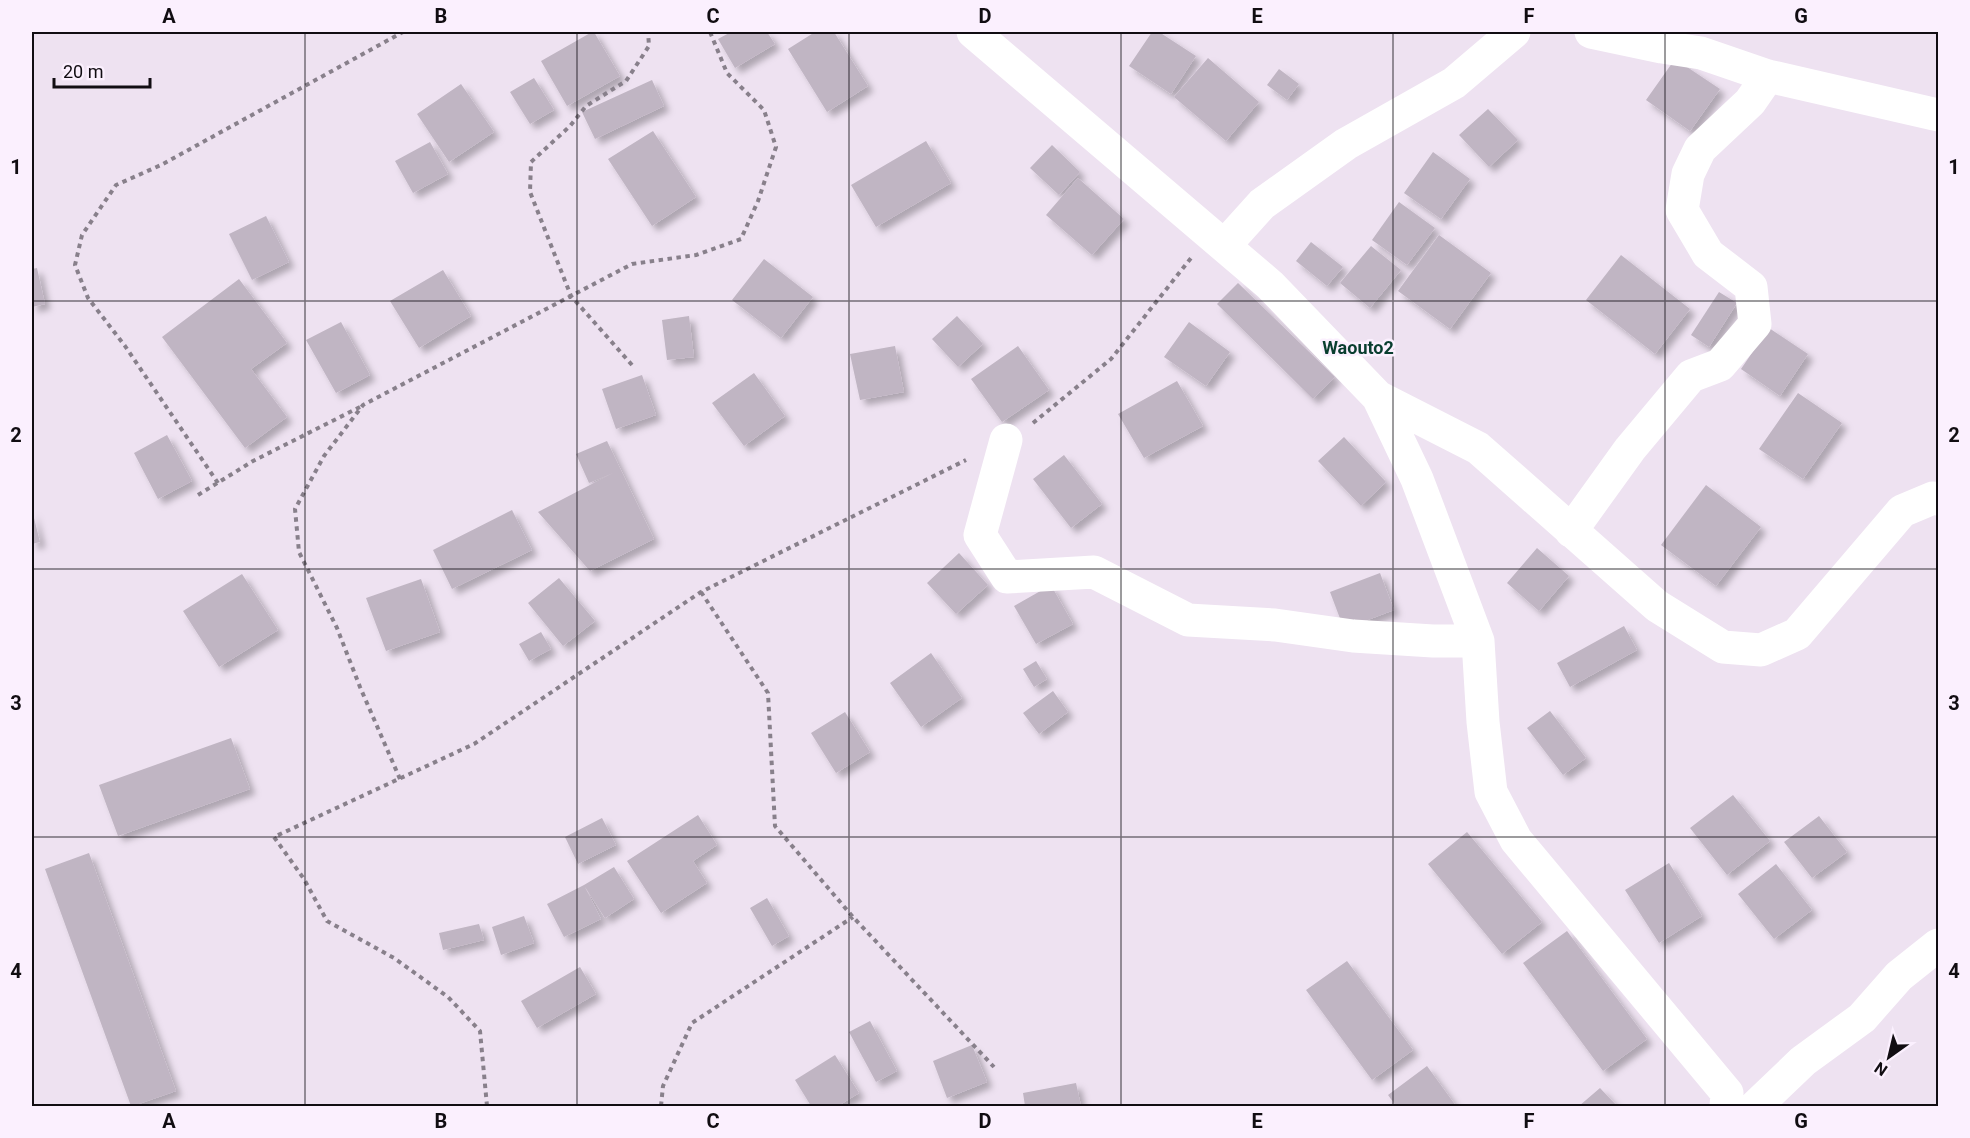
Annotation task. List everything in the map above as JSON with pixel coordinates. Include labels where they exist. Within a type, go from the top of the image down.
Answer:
[{"type":"street","points":[[973,32],[1270,285],[1378,397],[1417,479],[1478,641],[1483,722],[1491,792],[1516,840],[1727,1093],[1726,1107]]},
{"type":"street","points":[[1217,239],[1346,144],[1454,82],[1514,32]]},
{"type":"street","points":[[1591,32],[1701,53],[1768,76],[1938,116]]},
{"type":"street","points":[[1572,531],[1630,448],[1691,376],[1720,365],[1755,324],[1751,287],[1708,254],[1682,210],[1688,174],[1700,149],[1750,102],[1768,76]]},
{"type":"street","points":[[1378,397],[1478,448],[1657,606],[1723,647],[1761,650],[1797,634],[1902,511],[1933,498],[1938,499]]},
{"type":"street","points":[[1006,440],[980,535],[1007,577],[1094,573],[1188,620],[1275,625],[1353,636],[1478,641]]},
{"type":"street","points":[[1756,1107],[1803,1061],[1862,1018],[1899,976],[1938,945]]},
{"type":"path","points":[[218,483],[125,346],[88,298],[75,265],[82,235],[116,186],[171,160],[403,32]]},
{"type":"path","points":[[632,365],[571,296],[530,192],[531,162],[570,126],[586,106],[626,81],[649,46],[648,32]]},
{"type":"path","points":[[198,495],[253,461],[632,264],[696,255],[741,239],[758,201],[777,147],[764,110],[727,73],[710,32]]},
{"type":"path","points":[[487,1107],[480,1031],[448,997],[394,958],[327,921],[304,879],[274,837],[474,744],[701,592],[1024,430],[1112,359],[1217,239]]},
{"type":"path","points":[[363,405],[324,456],[295,508],[298,552],[337,628],[400,778]]},
{"type":"path","points":[[701,592],[768,693],[775,826],[853,917],[994,1067]]},
{"type":"path","points":[[661,1107],[663,1086],[692,1023],[853,917]]},
{"type":"building","points":[[592,32],[620,76],[567,106],[541,61]]},
{"type":"building","points":[[731,32],[767,32],[775,44],[735,68],[718,39]]},
{"type":"building","points":[[815,32],[834,32],[868,86],[827,112],[788,49]]},
{"type":"building","points":[[1152,32],[1159,32],[1196,56],[1171,94],[1129,66]]},
{"type":"building","points":[[1208,58],[1259,102],[1226,141],[1174,97]]},
{"type":"building","points":[[1675,59],[1720,89],[1690,131],[1646,100]]},
{"type":"building","points":[[1279,69],[1299,84],[1287,100],[1267,85]]},
{"type":"building","points":[[534,78],[554,110],[530,124],[510,92]]},
{"type":"building","points":[[652,80],[664,106],[595,139],[582,112]]},
{"type":"building","points":[[461,84],[494,132],[449,162],[417,114]]},
{"type":"building","points":[[1488,109],[1518,140],[1489,167],[1459,135]]},
{"type":"building","points":[[653,131],[696,197],[652,226],[608,159]]},
{"type":"building","points":[[926,141],[951,183],[876,227],[851,185]]},
{"type":"building","points":[[430,142],[448,174],[413,193],[395,161]]},
{"type":"building","points":[[1052,145],[1080,172],[1059,195],[1030,168]]},
{"type":"building","points":[[1433,152],[1470,179],[1441,219],[1404,193]]},
{"type":"building","points":[[1078,178],[1124,219],[1092,255],[1046,215]]},
{"type":"building","points":[[1399,202],[1435,228],[1407,265],[1372,240]]},
{"type":"building","points":[[266,216],[289,262],[252,280],[229,234]]},
{"type":"building","points":[[1439,235],[1491,273],[1450,329],[1398,291]]},
{"type":"building","points":[[1311,242],[1343,267],[1327,286],[1296,261]]},
{"type":"building","points":[[1371,246],[1401,270],[1370,308],[1340,283]]},
{"type":"building","points":[[1621,255],[1690,309],[1655,354],[1586,300]]},
{"type":"building","points":[[764,259],[813,297],[781,338],[732,300]]},
{"type":"building","points":[[37,268],[45,304],[32,307],[32,269]]},
{"type":"building","points":[[443,270],[471,316],[419,348],[390,301]]},
{"type":"building","points":[[239,279],[287,343],[251,369],[287,417],[245,448],[162,337]]},
{"type":"building","points":[[1238,283],[1335,377],[1313,399],[1217,304]]},
{"type":"building","points":[[1719,292],[1737,303],[1709,347],[1691,335]]},
{"type":"building","points":[[689,316],[694,357],[667,360],[662,320]]},
{"type":"building","points":[[957,316],[983,344],[958,367],[932,339]]},
{"type":"building","points":[[341,322],[370,375],[336,393],[306,340]]},
{"type":"building","points":[[1189,322],[1230,352],[1206,386],[1164,357]]},
{"type":"building","points":[[1769,328],[1808,354],[1780,396],[1741,369]]},
{"type":"building","points":[[895,346],[904,392],[860,400],[850,354]]},
{"type":"building","points":[[1018,346],[1049,390],[1002,422],[971,379]]},
{"type":"building","points":[[754,373],[785,416],[744,446],[712,403]]},
{"type":"building","points":[[642,375],[656,415],[616,429],[602,389]]},
{"type":"building","points":[[1177,381],[1203,426],[1144,458],[1118,414]]},
{"type":"building","points":[[1798,393],[1842,423],[1803,479],[1759,449]]},
{"type":"building","points":[[167,435],[192,481],[158,499],[134,453]]},
{"type":"building","points":[[1344,437],[1386,482],[1361,506],[1318,461]]},
{"type":"building","points":[[607,441],[654,539],[590,571],[538,512],[613,473],[589,483],[576,454]]},
{"type":"building","points":[[1064,455],[1102,504],[1071,528],[1033,479]]},
{"type":"building","points":[[1706,485],[1761,527],[1716,586],[1661,545]]},
{"type":"building","points":[[32,510],[40,542],[32,544]]},
{"type":"building","points":[[512,510],[532,550],[452,589],[433,550]]},
{"type":"building","points":[[1537,548],[1569,576],[1539,611],[1507,583]]},
{"type":"building","points":[[959,553],[988,585],[956,614],[927,583]]},
{"type":"building","points":[[1380,573],[1394,610],[1344,629],[1330,592]]},
{"type":"building","points":[[242,574],[278,630],[219,667],[183,611]]},
{"type":"building","points":[[559,578],[595,621],[563,646],[528,603]]},
{"type":"building","points":[[421,579],[440,632],[386,651],[366,598]]},
{"type":"building","points":[[1051,585],[1073,624],[1036,644],[1014,606]]},
{"type":"building","points":[[1624,626],[1637,650],[1570,687],[1557,663]]},
{"type":"building","points":[[541,632],[551,649],[529,661],[519,644]]},
{"type":"building","points":[[931,653],[962,698],[921,727],[890,683]]},
{"type":"building","points":[[1036,661],[1047,679],[1034,687],[1023,669]]},
{"type":"building","points":[[1053,691],[1068,712],[1039,734],[1023,713]]},
{"type":"building","points":[[1550,711],[1586,758],[1563,775],[1527,728]]},
{"type":"building","points":[[845,712],[870,752],[836,773],[811,733]]},
{"type":"building","points":[[231,738],[250,789],[118,836],[99,785]]},
{"type":"building","points":[[1733,795],[1770,841],[1727,875],[1690,828]]},
{"type":"building","points":[[698,815],[717,845],[693,861],[707,883],[661,913],[627,861]]},
{"type":"building","points":[[1819,816],[1847,852],[1812,878],[1784,842]]},
{"type":"building","points":[[602,818],[616,845],[578,864],[565,837]]},
{"type":"building","points":[[1467,832],[1542,922],[1502,954],[1428,864]]},
{"type":"building","points":[[89,853],[176,1091],[133,1106],[131,1106],[45,869]]},
{"type":"building","points":[[1669,863],[1702,916],[1659,943],[1625,890]]},
{"type":"building","points":[[1776,864],[1812,910],[1774,939],[1738,894]]},
{"type":"building","points":[[614,867],[634,899],[605,918],[585,887],[601,919],[564,937],[547,904]]},
{"type":"building","points":[[767,898],[789,936],[772,946],[750,908]]},
{"type":"building","points":[[524,916],[534,943],[501,955],[492,927]]},
{"type":"building","points":[[479,924],[484,940],[443,950],[439,933]]},
{"type":"building","points":[[1567,931],[1647,1039],[1603,1071],[1523,963]]},
{"type":"building","points":[[1347,961],[1413,1050],[1372,1080],[1306,990]]},
{"type":"building","points":[[580,967],[596,994],[537,1028],[521,1001]]},
{"type":"building","points":[[870,1021],[897,1071],[876,1082],[849,1032]]},
{"type":"building","points":[[972,1045],[987,1082],[947,1098],[933,1061]]},
{"type":"building","points":[[835,1055],[859,1093],[838,1106],[811,1106],[795,1080]]},
{"type":"building","points":[[1427,1066],[1456,1106],[1396,1106],[1388,1095]]},
{"type":"building","points":[[1076,1083],[1081,1106],[1025,1106],[1023,1093]]},
{"type":"building","points":[[1600,1088],[1617,1106],[1579,1106]]},
{"type":"district","name":"Waouto2","points":[[1358,348]]}]
